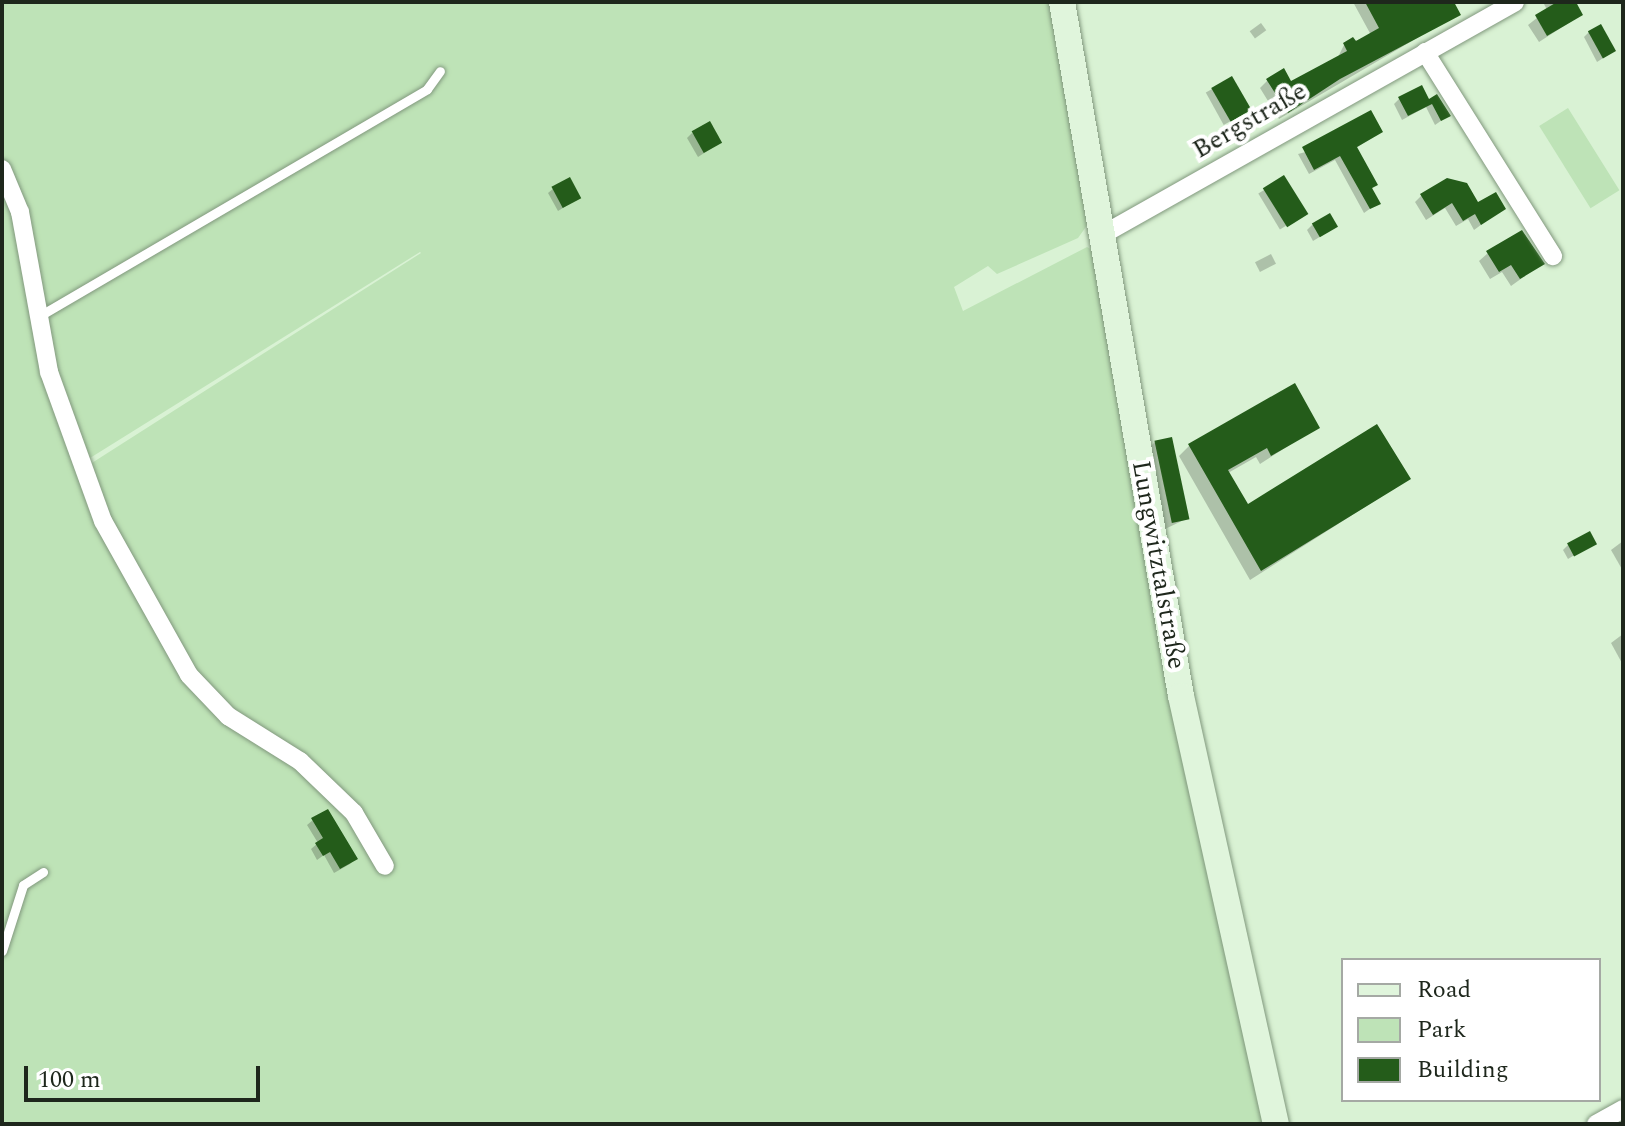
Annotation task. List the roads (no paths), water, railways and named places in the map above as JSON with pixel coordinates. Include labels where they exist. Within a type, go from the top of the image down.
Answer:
[{"type":"main road","name":"Lungwitztalstraße","points":[[1062,2],[1184,712],[1276,1124]]},
{"type":"street","name":"Bergstraße","points":[[1102,235],[1515,2]]},
{"type":"street","points":[[1425,52],[1553,256]]},
{"type":"street","points":[[2,169],[20,212],[49,372],[103,521],[189,675],[228,716],[300,761],[354,813],[385,866]]},
{"type":"street","points":[[1596,1124],[1623,1109]]},
{"type":"lane","points":[[41,315],[427,89],[440,71]]},
{"type":"lane","points":[[2,951],[23,885],[43,872]]}]
